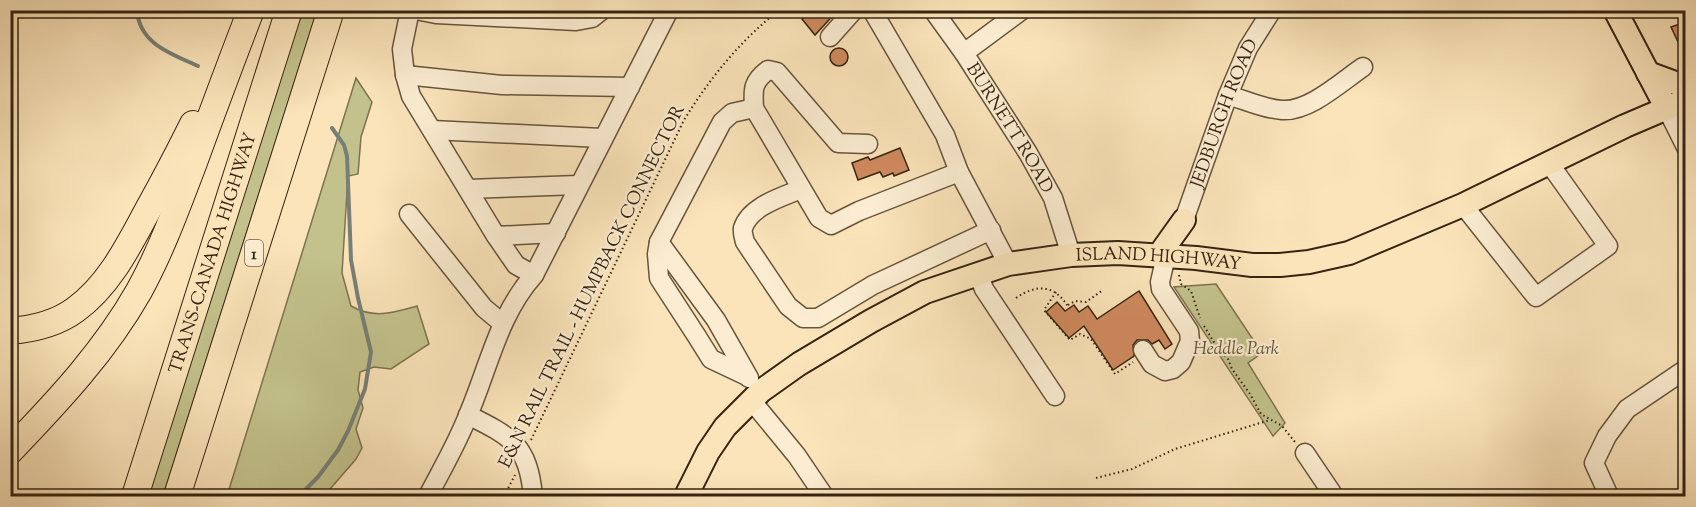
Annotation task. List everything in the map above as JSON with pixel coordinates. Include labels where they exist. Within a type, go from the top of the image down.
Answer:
[{"type":"highway","points":[[10,331],[39,327],[54,322],[75,311],[95,293],[132,239],[180,150],[249,10]]},
{"type":"highway","points":[[10,451],[53,407],[88,366],[139,291],[159,250],[179,200],[249,10]]},
{"type":"highway","name":"TRANS-CANADA HIGHWAY","points":[[135,496],[289,10]]},
{"type":"highway","name":"1","points":[[177,496],[331,10]]},
{"type":"main road","points":[[1615,10],[1648,73],[1676,105]]},
{"type":"main road","points":[[1648,73],[1686,87]]},
{"type":"main road","name":"ISLAND HIGHWAY","points":[[686,496],[720,435],[753,389],[925,292],[1008,264],[1071,255],[1118,253],[1176,256],[1251,265],[1309,262],[1349,253],[1463,205],[1625,126],[1676,105]]},
{"type":"main road","points":[[1176,256],[1184,220]]},
{"type":"main road","points":[[1176,256],[1184,220]]},
{"type":"street","points":[[410,10],[402,49],[405,75],[411,96],[496,236],[516,264],[534,276]]},
{"type":"street","points":[[416,10],[436,14],[576,21],[592,18],[602,10]]},
{"type":"street","points":[[428,496],[468,416],[502,323],[522,288],[534,276],[602,138],[669,10]]},
{"type":"street","points":[[830,37],[854,10]]},
{"type":"street","points":[[872,10],[945,135],[959,172],[1008,264]]},
{"type":"street","name":"BURNETT ROAD","points":[[933,10],[964,53],[1028,153],[1053,198],[1071,255]]},
{"type":"street","points":[[964,53],[1022,10]]},
{"type":"street","name":"JEDBURGH ROAD","points":[[1184,220],[1228,95],[1248,48],[1272,10]]},
{"type":"street","points":[[1228,95],[1272,109],[1290,110],[1308,105],[1364,68]]},
{"type":"street","points":[[868,144],[838,143],[777,72],[768,70],[759,76],[753,89],[754,108],[819,218],[831,225],[959,172]]},
{"type":"street","points":[[405,75],[502,85],[630,87]]},
{"type":"street","points":[[1676,105],[1686,147]]},
{"type":"street","points":[[753,389],[711,359],[658,278],[657,254],[659,242],[722,122],[732,114],[754,108]]},
{"type":"street","points":[[432,130],[602,138]]},
{"type":"street","points":[[1463,205],[1536,297],[1608,246],[1549,163]]},
{"type":"street","points":[[468,189],[579,185]]},
{"type":"street","points":[[801,189],[765,203],[748,219],[742,230],[745,242],[788,306],[803,318],[818,318],[873,285],[991,230]]},
{"type":"street","points":[[409,214],[484,308],[502,323]]},
{"type":"street","points":[[496,236],[556,233]]},
{"type":"street","points":[[659,242],[716,320],[753,389],[824,496]]},
{"type":"street","points":[[1143,350],[1152,364],[1165,371],[1173,369],[1180,362],[1190,340],[1189,332],[1161,289],[1160,282],[1176,256]]},
{"type":"street","points":[[978,273],[984,289],[1055,396]]},
{"type":"street","points":[[696,335],[716,320]]},
{"type":"street","points":[[1609,496],[1594,464],[1607,436],[1627,409],[1686,369]]},
{"type":"street","points":[[468,416],[502,432],[519,446],[526,464],[533,496]]},
{"type":"street","points":[[1305,453],[1334,496]]},
{"type":"path","name":"E&N RAIL TRAIL - HUMPBACK CONNECTOR","points":[[504,496],[526,464],[684,120],[698,96],[728,59],[779,10]]},
{"type":"path","points":[[1176,256],[1181,284],[1191,291],[1202,324],[1217,347],[1228,359],[1261,414],[1282,426],[1305,453]]},
{"type":"path","points":[[1016,298],[1034,290],[1047,289],[1060,294],[1068,307],[1075,301],[1086,302],[1103,290]]},
{"type":"path","points":[[1056,292],[1044,310],[1070,340],[1080,334],[1088,337],[1115,374],[1130,364]]},
{"type":"path","points":[[1053,329],[1057,325]]},
{"type":"path","points":[[1096,478],[1132,469],[1175,448],[1270,420]]},
{"type":"green space","points":[[299,11],[317,11],[163,496],[146,496]]},
{"type":"green space","points":[[356,78],[372,102],[361,137],[358,174],[348,176],[342,273],[351,306],[375,314],[383,314],[417,306],[429,344],[391,369],[374,367],[360,372],[358,390],[363,408],[356,429],[362,448],[356,459],[324,496],[227,496]]},
{"type":"green space","name":"Heddle Park","points":[[1216,284],[1262,353],[1248,363],[1285,423],[1273,436],[1174,287]]},
{"type":"building","points":[[812,10],[838,10],[815,35],[802,19]]},
{"type":"building","points":[[1686,22],[1686,59],[1671,27]]},
{"type":"building","points":[[835,48],[843,48],[848,53],[846,64],[835,66],[830,61],[830,53]]},
{"type":"building","points":[[900,148],[909,170],[894,176],[893,173],[883,177],[880,172],[858,180],[852,163],[868,157],[870,160]]},
{"type":"building","points":[[1139,291],[1172,344],[1165,349],[1159,340],[1152,344],[1148,340],[1137,340],[1133,345],[1134,356],[1113,370],[1084,326],[1069,338],[1046,312],[1057,302],[1065,311],[1074,305],[1079,312],[1088,306],[1097,319]]},
{"type":"waterway","points":[[137,10],[139,22],[150,39],[168,52],[198,66]]},
{"type":"waterway","points":[[299,496],[318,477],[338,450],[348,431],[365,389],[371,352],[351,260],[347,156],[344,145],[332,128]]}]
